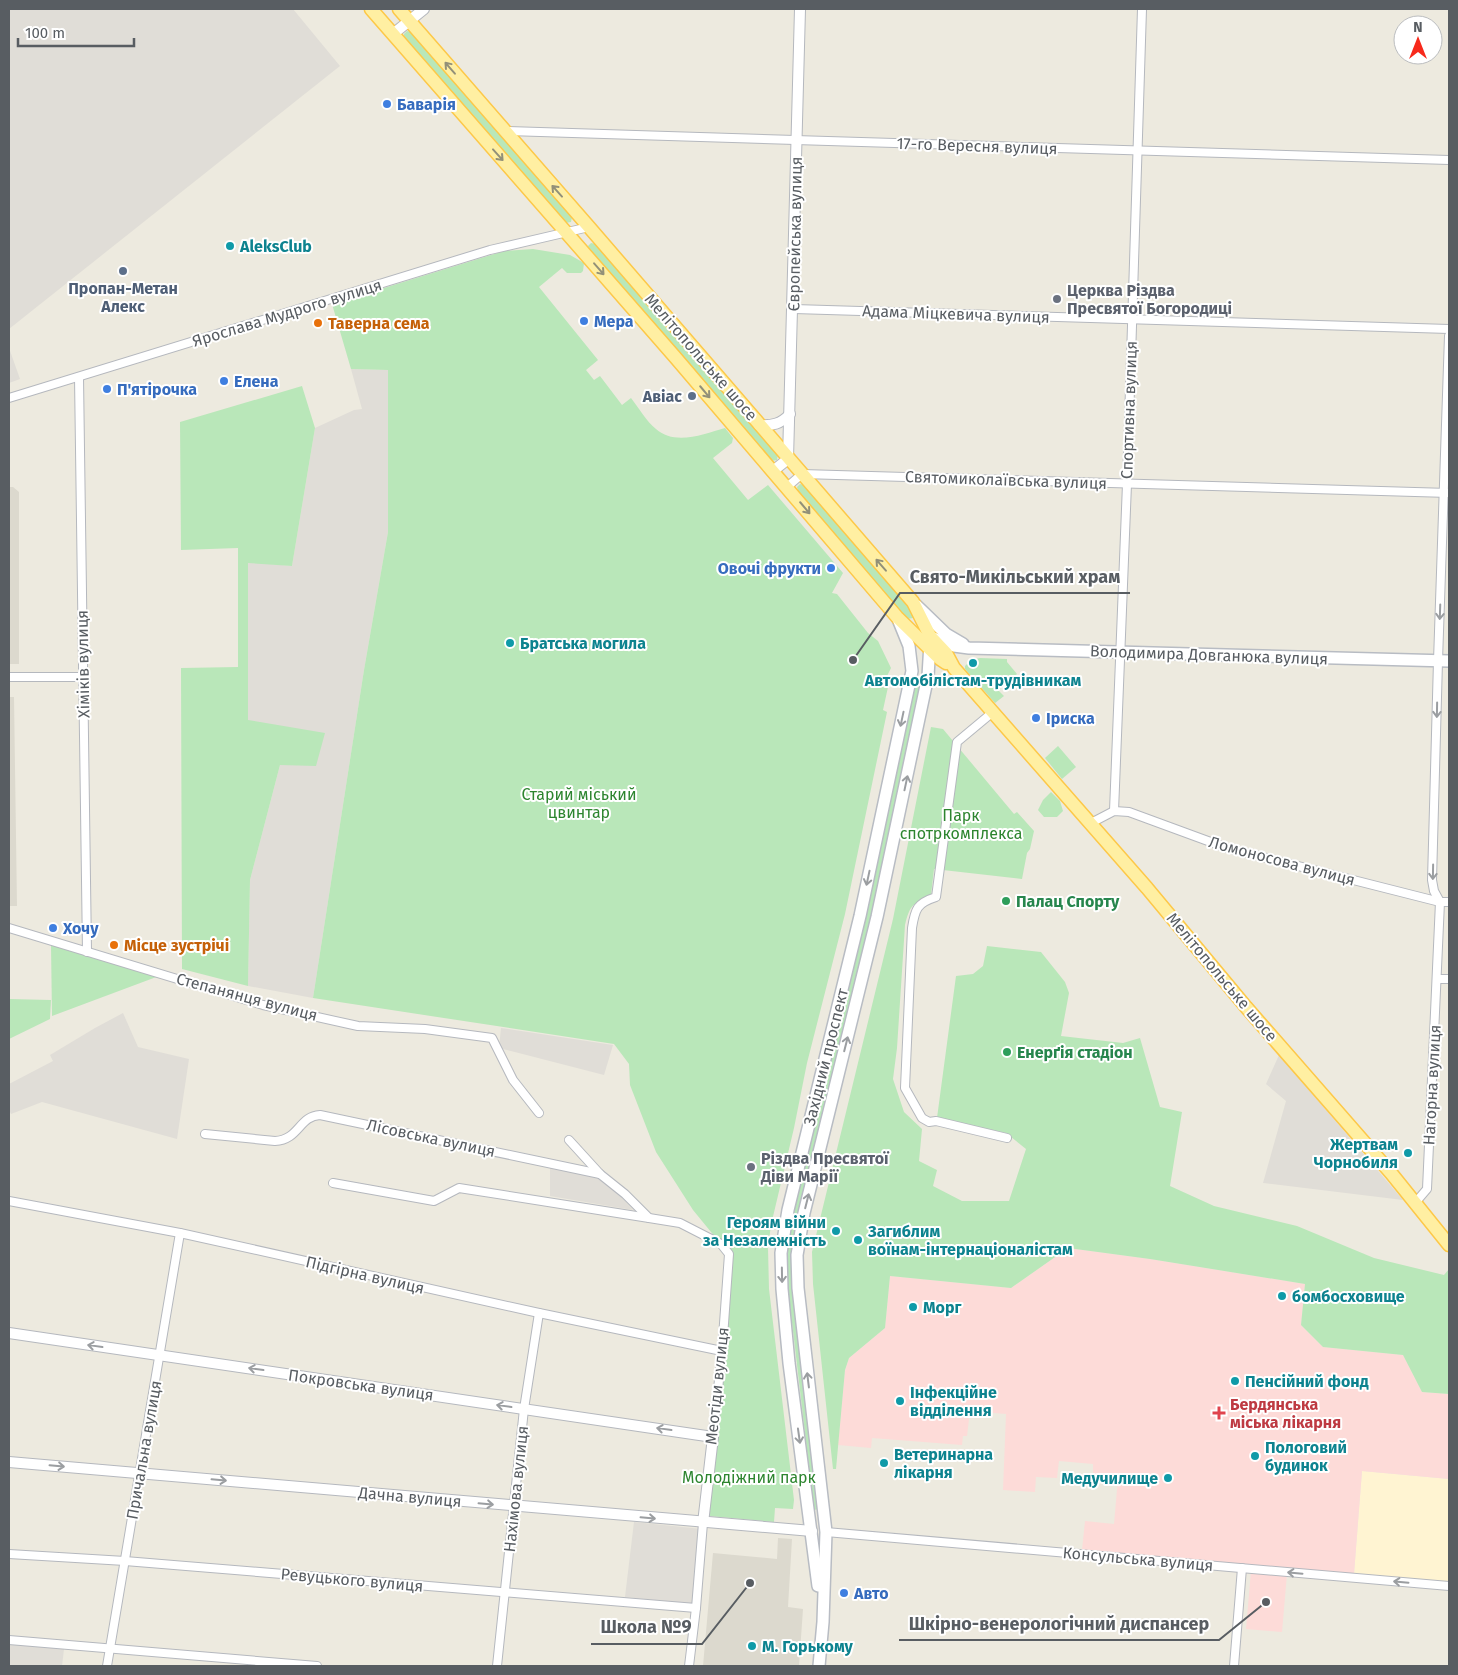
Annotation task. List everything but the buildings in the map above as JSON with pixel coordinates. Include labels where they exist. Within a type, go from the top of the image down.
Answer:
[{"type":"main road","name":"Мелітопольське шосе","points":[[371,9],[774,471],[897,617],[930,643],[943,656],[1090,823],[1449,1245]]},
{"type":"main road","name":"Мелітопольське шосе","points":[[399,9],[913,602],[930,643]]},
{"type":"main road","points":[[913,602],[946,634],[968,648]]},
{"type":"main road","name":"Західний проспект","points":[[822,1622],[812,1531],[788,1355],[781,1253],[788,1210],[860,916],[912,671],[909,646],[897,617]]},
{"type":"main road","points":[[930,643],[968,648]]},
{"type":"main road","name":"Західний проспект","points":[[819,1666],[826,1532],[805,1353],[797,1255],[804,1213],[877,917],[928,676],[930,643]]},
{"type":"main road","points":[[928,676],[943,656],[968,648]]},
{"type":"main road","name":"Володимира Довганюка вулиця","points":[[968,648],[1444,661]]},
{"type":"main road","points":[[812,1531],[826,1532]]},
{"type":"street","points":[[393,34],[424,9]]},
{"type":"street","name":"Європейська вулиця","points":[[788,459],[794,309],[800,9]]},
{"type":"street","name":"Спортивна вулиця","points":[[1114,811],[1127,484],[1142,9]]},
{"type":"street","name":"17-го Вересня вулиця","points":[[505,131],[1449,160]]},
{"type":"street","name":"Ярослава Мудрого вулиця","points":[[9,398],[490,250],[589,227]]},
{"type":"street","name":"Адама Міцкевича вулиця","points":[[794,309],[1449,329]]},
{"type":"street","name":"Нагорна вулиця","points":[[1414,1202],[1428,1190],[1437,979],[1440,902],[1434,891],[1432,880],[1444,661],[1449,336]]},
{"type":"street","name":"Хіміків вулиця","points":[[79,377],[87,952]]},
{"type":"street","points":[[759,425],[778,424],[790,414]]},
{"type":"street","points":[[774,471],[788,459]]},
{"type":"street","points":[[787,487],[802,474]]},
{"type":"street","name":"Святомиколаївська вулиця","points":[[802,474],[1446,493]]},
{"type":"street","points":[[9,677],[83,677]]},
{"type":"street","points":[[993,712],[957,742],[936,897],[926,900],[914,913],[904,1088],[922,1118],[929,1122],[936,1121],[1007,1138]]},
{"type":"street","points":[[1090,823],[1114,811]]},
{"type":"street","name":"Ломоносова вулиця","points":[[1114,811],[1129,812],[1227,848],[1440,902],[1449,902]]},
{"type":"street","points":[[1440,902],[1449,894]]},
{"type":"street","name":"Степанянця вулиця","points":[[9,928],[264,1005],[358,1026],[425,1029],[492,1038],[513,1080],[539,1113]]},
{"type":"street","points":[[1437,979],[1449,980]]},
{"type":"street","name":"Лісовська вулиця","points":[[205,1134],[275,1142],[284,1141],[291,1137],[308,1118],[320,1115],[600,1174],[625,1194],[649,1218]]},
{"type":"street","points":[[569,1140],[600,1174]]},
{"type":"street","points":[[333,1183],[434,1201],[459,1188],[649,1218]]},
{"type":"street","name":"Підгірна вулиця","points":[[9,1201],[180,1233],[539,1313],[722,1351]]},
{"type":"street","name":"Меотіди вулиця","points":[[649,1218],[680,1223],[720,1244],[729,1254],[722,1351],[689,1666]]},
{"type":"street","name":"Причальна вулиця","points":[[107,1666],[180,1233]]},
{"type":"street","name":"Нахімова вулиця","points":[[497,1666],[524,1409],[539,1313]]},
{"type":"street","name":"Покровська вулиця","points":[[9,1333],[712,1437]]},
{"type":"street","name":"Дачна вулиця","points":[[9,1462],[812,1531]]},
{"type":"street","name":"Консульська вулиця","points":[[826,1532],[1449,1586]]},
{"type":"street","name":"Ревуцького вулиця","points":[[9,1554],[125,1561],[696,1608]]},
{"type":"street","points":[[1234,1666],[1242,1568]]},
{"type":"street","points":[[9,1640],[316,1666]]},
{"type":"shaded area","points":[[9,9],[293,9],[340,66],[9,329]]},
{"type":"shaded area","points":[[9,348],[20,379],[9,383]]},
{"type":"shaded area","points":[[351,369],[388,370],[388,532],[364,670],[313,998],[248,986],[250,880],[280,765],[248,720],[248,562],[292,566],[315,428],[354,410],[362,409]]},
{"type":"shaded area","points":[[9,487],[13,487],[19,492],[19,664],[9,664]]},
{"type":"shaded area","points":[[9,697],[14,697],[17,906],[9,906]]},
{"type":"shaded area","points":[[123,1013],[138,1047],[189,1059],[177,1139],[42,1102],[11,1114],[9,1110],[9,1084],[53,1061],[50,1055]]},
{"type":"shaded area","points":[[501,1028],[613,1045],[604,1075],[499,1048]]},
{"type":"shaded area","points":[[1279,1055],[1403,1200],[1263,1183],[1286,1101],[1266,1084]]},
{"type":"shaded area","points":[[550,1166],[600,1174],[633,1210],[550,1196]]},
{"type":"shaded area","name":"Бердянська міська лікарня","points":[[1068,1248],[1305,1284],[1301,1325],[1323,1347],[1403,1355],[1422,1392],[1449,1394],[1449,1479],[1362,1471],[1354,1574],[1082,1550],[1085,1521],[1114,1524],[1118,1478],[1093,1476],[1093,1464],[1059,1461],[1057,1478],[1036,1477],[1035,1492],[1003,1490],[1006,1414],[970,1411],[967,1436],[963,1436],[962,1445],[872,1438],[871,1448],[838,1445],[845,1371],[849,1358],[885,1328],[890,1276],[1011,1288]]},
{"type":"shaded area","points":[[1362,1471],[1449,1479],[1449,1583],[1354,1574]]},
{"type":"shaded area","points":[[634,1522],[702,1529],[696,1604],[625,1597]]},
{"type":"shaded area","points":[[778,1538],[792,1539],[788,1607],[803,1609],[799,1666],[703,1666],[713,1553],[777,1559]]},
{"type":"shaded area","points":[[1251,1571],[1287,1574],[1282,1632],[1246,1629]]},
{"type":"shaded area","points":[[9,1643],[64,1649],[62,1666],[9,1666]]},
{"type":"green space","points":[[407,31],[411,32],[572,217],[571,222],[565,223],[404,37]]},
{"type":"green space","points":[[591,243],[596,244],[778,454],[777,460],[771,461],[589,250],[588,246]]},
{"type":"green space","name":"Старий міський цвинтар","points":[[533,249],[570,255],[584,263],[581,273],[567,273],[562,268],[539,287],[598,360],[586,370],[594,380],[600,376],[622,405],[631,398],[656,429],[672,437],[690,437],[725,428],[733,438],[732,443],[713,458],[748,500],[768,485],[843,573],[832,593],[837,594],[868,633],[878,641],[891,668],[886,678],[888,687],[883,710],[887,712],[845,914],[807,1063],[771,1225],[768,1248],[769,1289],[794,1500],[793,1509],[775,1508],[774,1522],[709,1516],[706,1509],[729,1254],[693,1210],[656,1152],[630,1085],[629,1064],[614,1044],[313,998],[364,670],[388,532],[388,370],[351,369],[332,304],[504,251]]},
{"type":"green space","points":[[302,386],[315,428],[292,566],[248,563],[248,720],[325,733],[316,766],[280,765],[250,880],[248,986],[182,969],[181,668],[238,667],[238,548],[181,550],[180,422]]},
{"type":"green space","points":[[800,484],[804,485],[914,613],[913,618],[907,619],[798,491],[797,487]]},
{"type":"green space","points":[[980,658],[1007,659],[1007,662],[1017,674],[998,690],[1004,696],[995,703],[965,669],[965,666],[971,660]]},
{"type":"green space","points":[[916,677],[921,678],[794,1288],[800,1355],[819,1509],[814,1510],[788,1288],[786,1254],[794,1211],[866,916]]},
{"type":"green space","name":"Парк спотркомплекса","points":[[931,727],[943,729],[1014,814],[1017,812],[1034,831],[1022,879],[934,869],[931,895],[910,909],[905,925],[897,1048],[893,1079],[904,1112],[922,1129],[919,1161],[937,1170],[933,1186],[962,1201],[1009,1201],[1026,1149],[1006,1133],[937,1118],[956,976],[973,974],[983,966],[987,946],[1041,952],[1065,982],[1069,993],[1061,1036],[1123,1043],[1140,1038],[1160,1107],[1182,1112],[1170,1186],[1214,1206],[1297,1226],[1374,1258],[1444,1275],[1449,1269],[1449,1394],[1422,1392],[1403,1355],[1323,1347],[1301,1325],[1305,1284],[1068,1248],[1011,1288],[890,1276],[885,1328],[849,1358],[845,1370],[836,1469],[833,1469],[813,1284],[812,1252],[893,919]]},
{"type":"green space","points":[[1058,746],[1076,767],[1062,779],[1045,758]]},
{"type":"green space","points":[[1051,792],[1060,801],[1063,811],[1057,817],[1044,817],[1038,810],[1043,800]]},
{"type":"green space","points":[[51,945],[159,976],[52,1016]]},
{"type":"green space","points":[[9,999],[51,1000],[50,1019],[9,1039]]},
{"type":"place","name":"Баварія","points":[[387,104]]},
{"type":"place","name":"AleksClub","points":[[230,246]]},
{"type":"place","name":"Пропан-Метан Алекс","points":[[123,271]]},
{"type":"place","name":"Церква Різдва Пресвятої Богородиці","points":[[1057,299]]},
{"type":"place","name":"Мера","points":[[584,321]]},
{"type":"place","name":"Таверна сема","points":[[318,323]]},
{"type":"place","name":"Елена","points":[[224,381]]},
{"type":"place","name":"П'ятірочка","points":[[107,389]]},
{"type":"place","name":"Авіас","points":[[692,396]]},
{"type":"place","name":"Овочі фрукти","points":[[831,568]]},
{"type":"place","name":"Братська могила","points":[[510,643]]},
{"type":"place","name":"Свято-Микільський храм","points":[[853,660]]},
{"type":"place","name":"Автомобілістам-трудівникам","points":[[973,663]]},
{"type":"place","name":"Іриска","points":[[1036,718]]},
{"type":"place","name":"Палац Спорту","points":[[1006,901]]},
{"type":"place","name":"Хочу","points":[[53,928]]},
{"type":"place","name":"Місце зустрічі","points":[[114,945]]},
{"type":"place","name":"Енерґія стадіон","points":[[1007,1052]]},
{"type":"place","name":"Жертвам Чорнобиля","points":[[1408,1153]]},
{"type":"place","name":"Різдва Пресвятої Діви Марії","points":[[751,1167]]},
{"type":"place","name":"Героям війни за Незалежність","points":[[836,1231]]},
{"type":"place","name":"Загиблим воїнам-інтернаціоналістам","points":[[858,1240]]},
{"type":"place","name":"бомбосховище","points":[[1282,1296]]},
{"type":"place","name":"Морг","points":[[913,1307]]},
{"type":"place","name":"Пенсійний фонд","points":[[1235,1381]]},
{"type":"place","name":"Інфекційне відділення","points":[[900,1401]]},
{"type":"place","name":"Бердянська міська лікарня","points":[[1219,1413]]},
{"type":"place","name":"Пологовий будинок","points":[[1255,1456]]},
{"type":"place","name":"Ветеринарна лікарня","points":[[884,1463]]},
{"type":"place","name":"Медучилище","points":[[1168,1478]]},
{"type":"place","name":"Школа №9","points":[[750,1583]]},
{"type":"place","name":"Авто","points":[[844,1593]]},
{"type":"place","name":"Шкірно-венерологічний диспансер","points":[[1266,1602]]},
{"type":"place","name":"М. Горькому","points":[[752,1646]]},
{"type":"park label","name":"Молодіжний парк","points":[[749,1477]]}]
